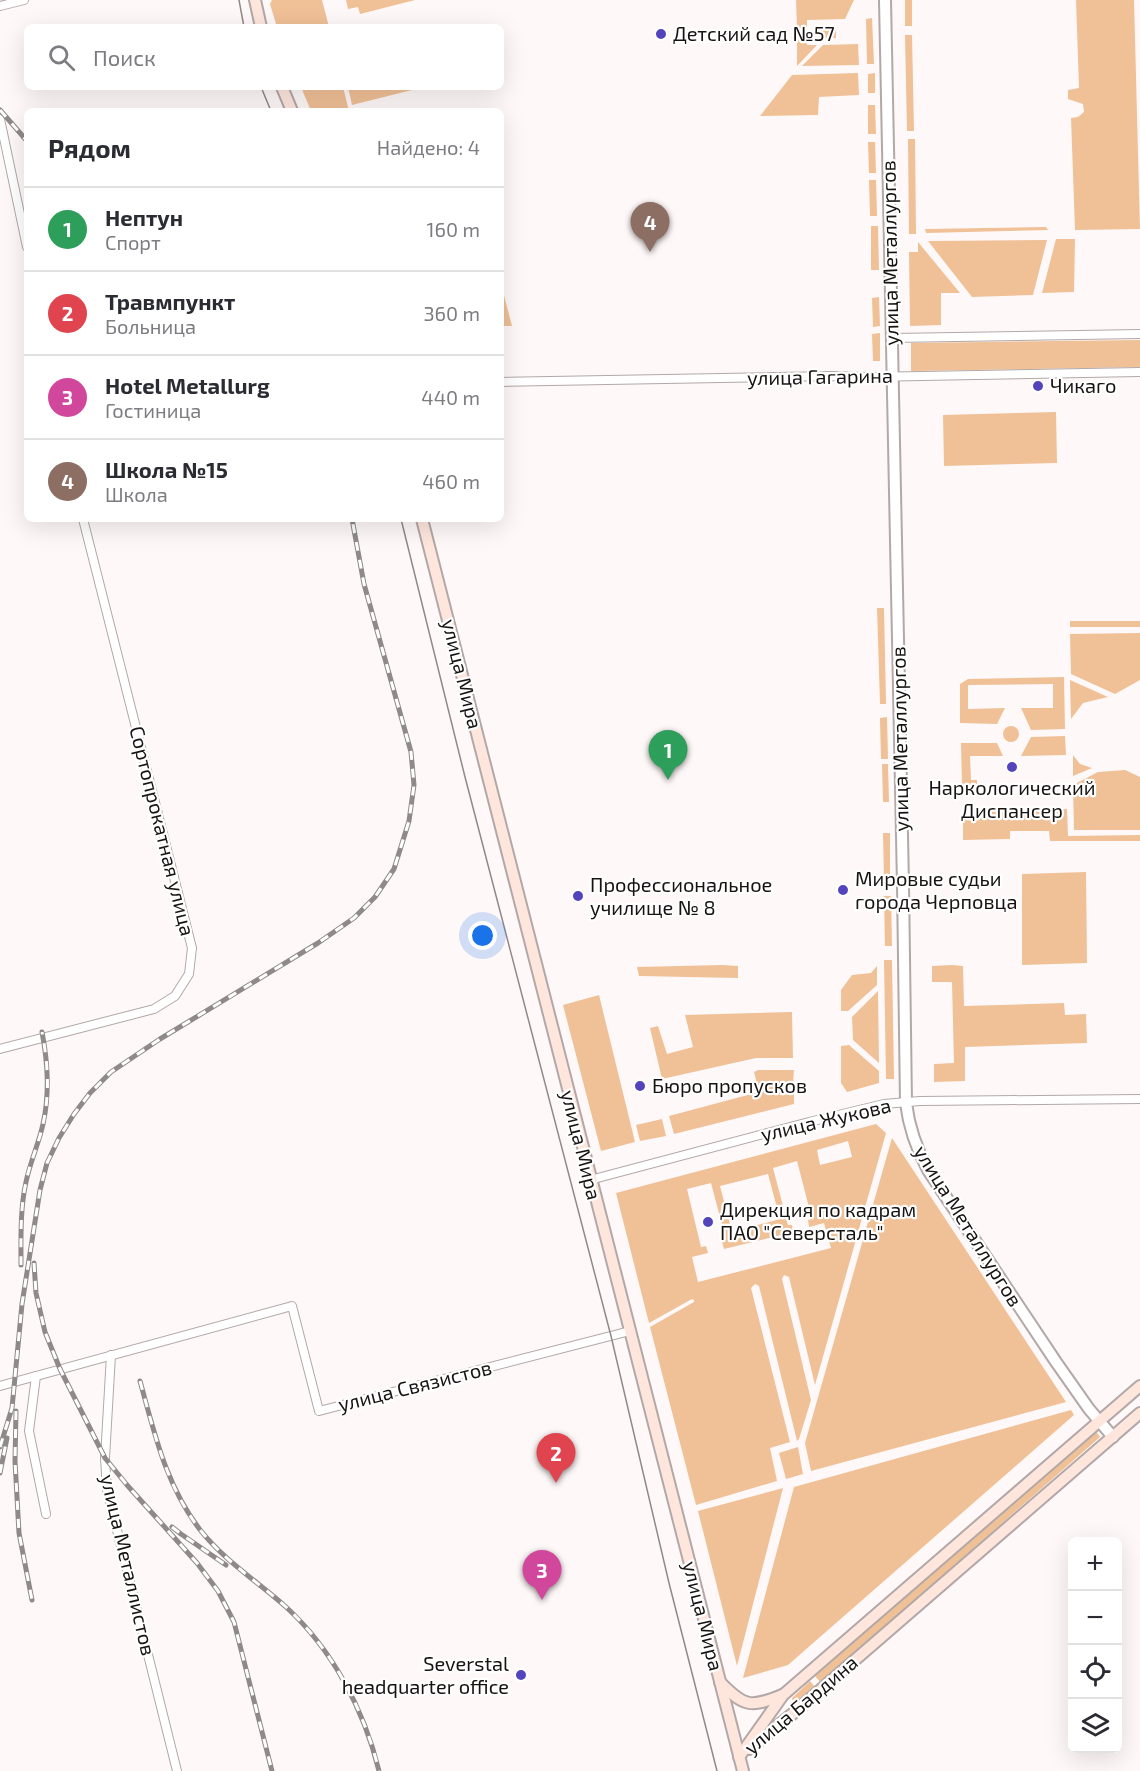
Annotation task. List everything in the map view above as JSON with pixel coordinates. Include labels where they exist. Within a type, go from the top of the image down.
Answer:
[{"type":"main road","points":[[255,0],[260,24]]},
{"type":"main road","points":[[283,90],[291,108]]},
{"type":"main road","name":"улица Мира","points":[[423,522],[743,1771]]},
{"type":"main road","name":"улица Бардина","points":[[739,1756],[783,1695],[1140,1386]]},
{"type":"main road","name":"улица Бардина","points":[[739,1756],[796,1711],[1113,1437],[1138,1418]]},
{"type":"main road","points":[[887,1604],[901,1620]]},
{"type":"main road","points":[[720,1682],[734,1697],[746,1703],[762,1703],[783,1695]]},
{"type":"street","points":[[0,6],[24,0]]},
{"type":"street","name":"улица Металлургов","points":[[885,0],[906,1103],[911,1132],[928,1170],[1019,1307],[1098,1421],[1113,1437]]},
{"type":"street","points":[[0,118],[24,233]]},
{"type":"street","name":"улица Гагарина","points":[[892,338],[1140,334]]},
{"type":"street","name":"улица Гагарина","points":[[504,382],[832,375],[1140,372]]},
{"type":"street","name":"Сортопрокатная улица","points":[[0,1049],[154,1009],[176,996],[189,974],[192,948],[84,522]]},
{"type":"street","name":"улица Жукова","points":[[590,1180],[884,1104],[920,1101],[1140,1099]]},
{"type":"street","name":"улица Связистов","points":[[0,1386],[292,1306],[319,1411],[630,1331]]},
{"type":"street","name":"улица Металлистов","points":[[111,1355],[105,1458],[107,1490],[177,1771]]},
{"type":"street","points":[[36,1376],[29,1431],[46,1514]]},
{"type":"shaded area","points":[[272,0],[322,0],[328,24],[276,24],[270,4]]},
{"type":"shaded area","points":[[346,0],[415,0],[360,14],[358,7],[348,9]]},
{"type":"shaded area","points":[[796,0],[854,0],[845,19],[807,20],[807,29],[797,29]]},
{"type":"shaded area","points":[[905,0],[912,0],[912,26],[905,26]]},
{"type":"shaded area","points":[[1076,0],[1134,0],[1140,229],[1075,230],[1071,118],[1078,117],[1084,112],[1083,104],[1068,99],[1068,90],[1079,88]]},
{"type":"shaded area","points":[[872,18],[874,64],[867,64],[866,19]]},
{"type":"shaded area","points":[[819,26],[836,26],[836,38],[819,38]]},
{"type":"shaded area","points":[[905,35],[912,35],[914,131],[907,131]]},
{"type":"shaded area","points":[[797,36],[807,36],[807,45],[817,45],[797,66]]},
{"type":"shaded area","points":[[858,44],[859,65],[802,66],[823,45]]},
{"type":"shaded area","points":[[858,73],[859,95],[819,97],[818,115],[760,116],[792,75]]},
{"type":"shaded area","points":[[875,73],[875,93],[868,93],[868,74]]},
{"type":"shaded area","points":[[302,90],[344,90],[348,108],[310,108]]},
{"type":"shaded area","points":[[349,90],[412,90],[352,105]]},
{"type":"shaded area","points":[[868,105],[875,105],[876,134],[868,134]]},
{"type":"shaded area","points":[[908,139],[915,139],[916,234],[909,234]]},
{"type":"shaded area","points":[[868,142],[875,142],[876,173],[869,173]]},
{"type":"shaded area","points":[[869,180],[876,180],[877,216],[870,216]]},
{"type":"shaded area","points":[[871,226],[878,226],[879,270],[871,270]]},
{"type":"shaded area","points":[[1046,227],[1048,230],[926,233],[925,229]]},
{"type":"shaded area","points":[[1056,239],[1075,239],[1074,292],[1042,293]]},
{"type":"shaded area","points":[[1047,240],[1033,295],[972,297],[928,241]]},
{"type":"shaded area","points":[[918,242],[960,293],[941,293],[941,325],[910,326],[909,252],[918,252]]},
{"type":"shaded area","points":[[504,295],[512,326],[504,326]]},
{"type":"shaded area","points":[[879,297],[880,326],[873,327],[872,298]]},
{"type":"shaded area","points":[[880,333],[880,361],[873,361],[872,334]]},
{"type":"shaded area","points":[[1140,340],[1140,367],[911,371],[911,343]]},
{"type":"shaded area","points":[[1056,412],[1057,463],[944,466],[943,415]]},
{"type":"shaded area","points":[[877,608],[884,608],[886,704],[880,704]]},
{"type":"shaded area","points":[[1070,621],[1140,621],[1140,627],[1070,627]]},
{"type":"shaded area","points":[[1140,633],[1140,680],[1115,694],[1071,674],[1070,634]]},
{"type":"shaded area","points":[[1064,677],[1065,729],[1031,730],[1021,708],[1053,708],[1053,684],[968,685],[968,709],[1005,708],[997,724],[960,723],[960,684],[968,679]]},
{"type":"shaded area","points":[[1070,680],[1108,697],[1083,703],[1071,719]]},
{"type":"shaded area","points":[[887,717],[888,759],[881,759],[880,718]]},
{"type":"shaded area","points":[[1011,726],[1019,734],[1011,742],[1003,734]]},
{"type":"shaded area","points":[[1065,736],[1066,755],[1021,756],[1031,737]]},
{"type":"shaded area","points":[[961,743],[997,743],[1003,756],[970,756],[971,780],[977,780],[977,786],[962,786]]},
{"type":"shaded area","points":[[1073,755],[1080,764],[1092,768],[1073,776]]},
{"type":"shaded area","points":[[882,764],[888,764],[889,802],[883,802]]},
{"type":"shaded area","points":[[1125,770],[1140,777],[1140,830],[1074,830],[1073,785],[1098,772]]},
{"type":"shaded area","points":[[1067,809],[1068,836],[1140,835],[1140,841],[1050,841],[1049,831],[1010,831],[1010,839],[963,840],[963,816],[973,815],[973,811]]},
{"type":"shaded area","points":[[883,833],[890,833],[890,883],[884,883]]},
{"type":"shaded area","points":[[1086,872],[1087,963],[1022,965],[1022,874]]},
{"type":"shaded area","points":[[884,896],[891,896],[892,946],[885,946]]},
{"type":"shaded area","points":[[884,960],[892,960],[894,1079],[886,1079]]},
{"type":"shaded area","points":[[738,966],[738,978],[639,976],[637,967]]},
{"type":"shaded area","points":[[877,966],[877,985],[848,1011],[841,1011],[841,990],[852,975],[871,973]]},
{"type":"shaded area","points":[[932,966],[963,966],[964,1006],[1064,1003],[1065,1015],[1086,1014],[1087,1043],[965,1047],[965,1081],[934,1082],[934,1064],[954,1063],[952,982],[932,982]]},
{"type":"shaded area","points":[[878,991],[879,1063],[853,1040],[852,1017]]},
{"type":"shaded area","points":[[599,995],[635,1142],[601,1151],[563,1005]]},
{"type":"shaded area","points":[[792,1012],[793,1058],[756,1058],[662,1079],[650,1028],[658,1026],[667,1054],[693,1047],[685,1015]]},
{"type":"shaded area","points":[[849,1045],[879,1071],[879,1083],[847,1092],[841,1083],[841,1046]]},
{"type":"shaded area","points":[[794,1070],[793,1083],[789,1083],[789,1093],[794,1093],[794,1104],[674,1134],[669,1116],[759,1092],[754,1072]]},
{"type":"shaded area","points":[[662,1119],[666,1136],[640,1141],[636,1125]]},
{"type":"shaded area","points":[[876,1124],[886,1133],[815,1385],[789,1277],[784,1275],[782,1279],[811,1400],[797,1441],[759,1286],[755,1284],[751,1288],[790,1442],[770,1448],[777,1481],[696,1505],[650,1327],[694,1300],[692,1299],[649,1323],[616,1193]],"holes":[[[848,1141],[852,1157],[820,1165],[817,1150]],[[797,1161],[812,1219],[808,1220],[809,1227],[824,1223],[831,1248],[698,1282],[692,1257],[708,1253],[706,1246],[701,1247],[687,1189],[711,1183],[726,1240],[722,1242],[724,1249],[793,1232],[792,1225],[788,1225],[773,1168]],[[768,1174],[780,1219],[732,1232],[720,1186]]]},
{"type":"shaded area","points":[[892,1138],[1066,1402],[811,1471],[805,1443]]},
{"type":"shaded area","points":[[1071,1410],[1074,1415],[788,1665],[743,1678],[794,1487]]},
{"type":"shaded area","points":[[1095,1430],[1100,1437],[821,1683],[815,1676]]},
{"type":"shaded area","points":[[798,1447],[803,1474],[786,1479],[779,1453]]},
{"type":"shaded area","points":[[783,1488],[737,1666],[698,1511]]},
{"type":"shaded area","points":[[810,1681],[816,1688],[798,1704],[793,1703],[792,1698]]},
{"type":"tram line","points":[[239,0],[243,24]]},
{"type":"tram line","points":[[262,90],[270,108]]},
{"type":"tram line","points":[[402,522],[465,777],[611,1336],[669,1583],[717,1771]]},
{"type":"railway","points":[[0,110],[24,138]]},
{"type":"railway","points":[[0,1447],[12,1408],[22,1304],[40,1190],[47,1163],[74,1114],[90,1093],[111,1072],[160,1039],[318,943],[354,918],[375,897],[394,869],[409,821],[414,785],[411,752],[364,584],[353,522]]},
{"type":"railway","points":[[21,1265],[24,1192],[47,1101],[47,1067],[42,1032]]},
{"type":"railway","points":[[34,1263],[36,1293],[45,1332],[60,1369],[105,1458],[197,1563],[218,1591],[234,1622],[272,1771]]},
{"type":"railway","points":[[140,1381],[163,1459],[189,1514],[220,1552],[286,1607],[318,1642],[344,1682],[355,1704],[373,1748],[379,1771]]},
{"type":"railway","points":[[16,1411],[15,1461],[19,1533],[32,1600]]},
{"type":"railway","points":[[0,1473],[7,1438]]},
{"type":"railway","points":[[172,1527],[226,1565]]},
{"type":"place","name":"Детский сад №57","points":[[661,34]]},
{"type":"place","name":"Школа №15","points":[[650,252]]},
{"type":"place","name":"Чикаго","points":[[1038,386]]},
{"type":"place","name":"Наркологический Диспансер","points":[[1012,767]]},
{"type":"place","name":"Нептун","points":[[668,780]]},
{"type":"place","name":"Мировые судьи города Черповца","points":[[843,890]]},
{"type":"place","name":"Профессиональное училище № 8","points":[[578,896]]},
{"type":"place","name":"Бюро пропусков","points":[[640,1086]]},
{"type":"place","name":"Дирекция по кадрам ПАО \"Северсталь\"","points":[[708,1222]]},
{"type":"place","name":"Травмпункт","points":[[556,1483]]},
{"type":"place","name":"Hotel Metallurg","points":[[542,1600]]},
{"type":"place","name":"Severstal headquarter office","points":[[521,1675]]}]
